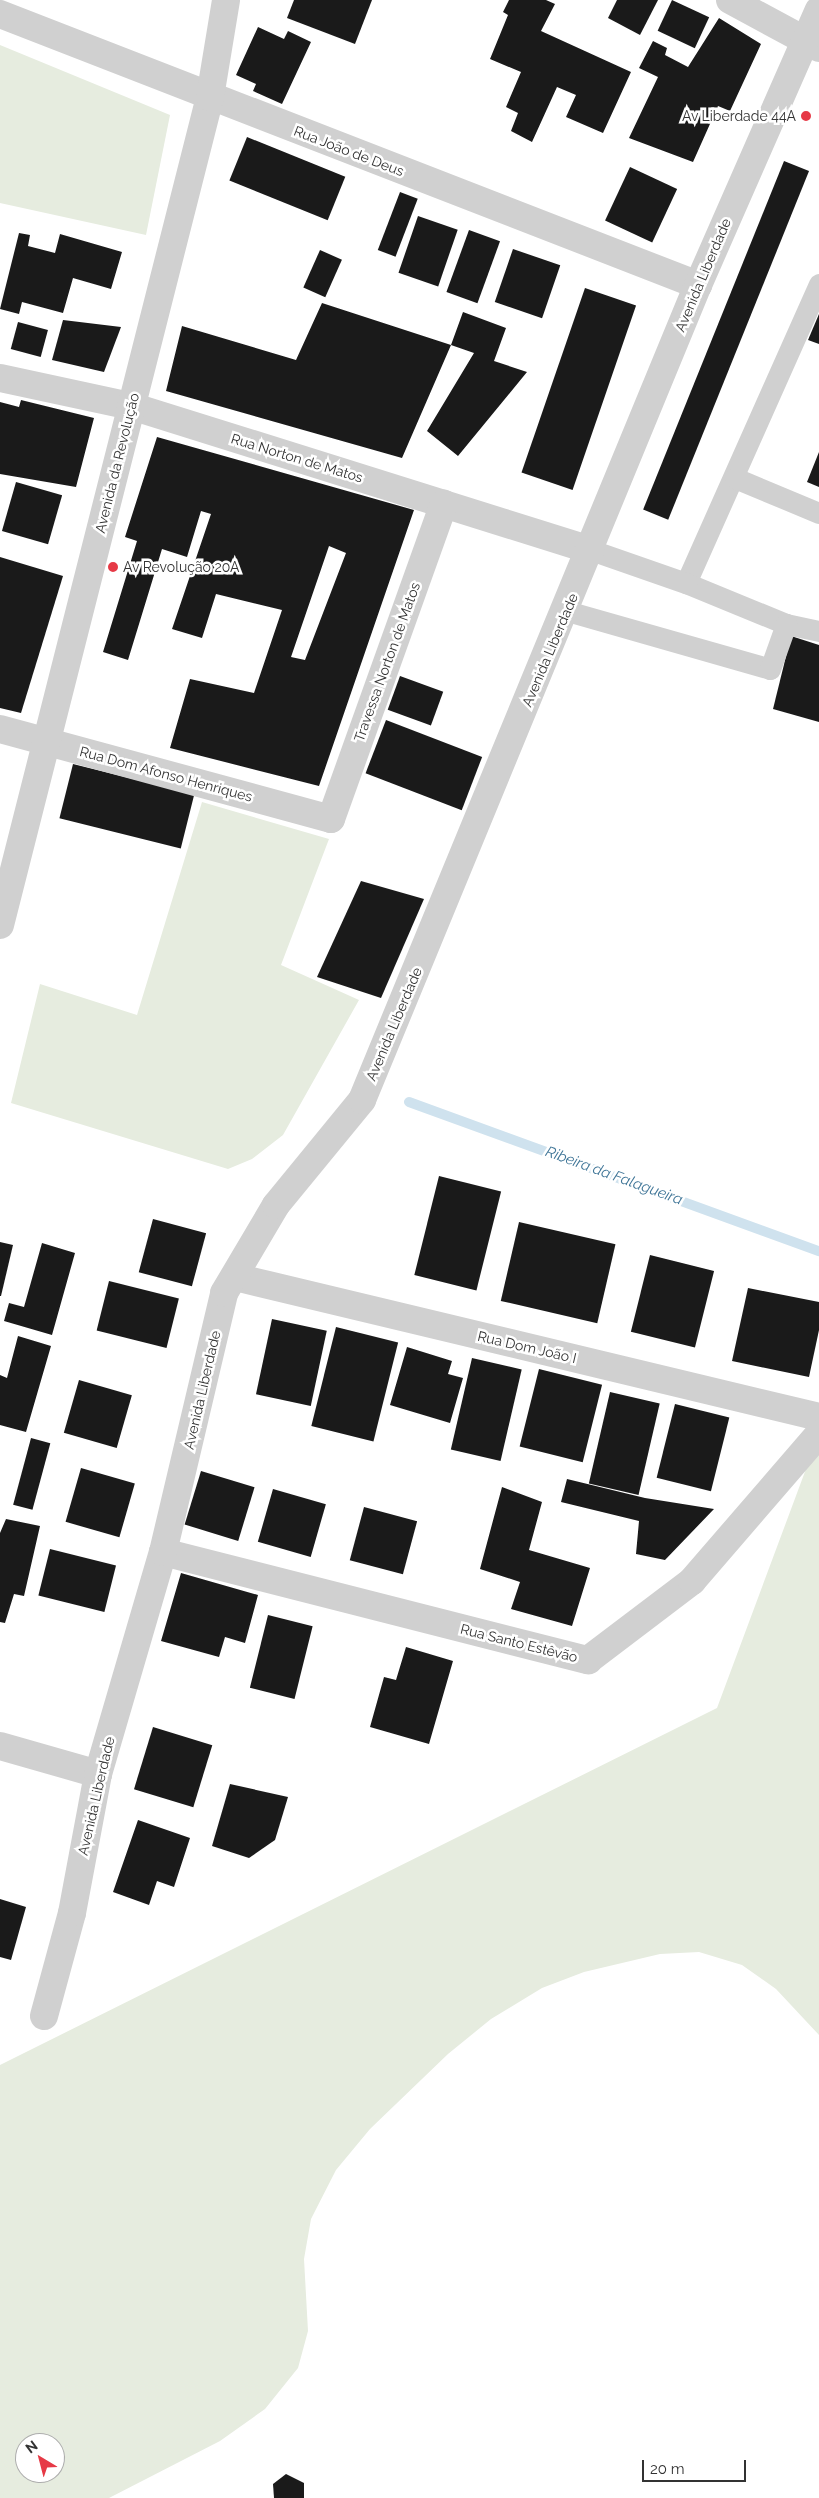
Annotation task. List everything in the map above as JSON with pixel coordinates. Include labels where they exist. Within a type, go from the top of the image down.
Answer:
[{"type":"street","name":"Avenida da Revolução","points":[[0,925],[45,741],[210,97],[226,0]]},
{"type":"street","points":[[730,0],[812,44]]},
{"type":"street","name":"Avenida Liberdade","points":[[44,2016],[72,1913],[98,1774],[164,1552],[224,1293],[276,1205],[362,1100],[567,611],[698,285],[812,44],[819,10]]},
{"type":"street","name":"Rua João de Deus","points":[[0,14],[698,285]]},
{"type":"street","name":"Rua Norton de Matos","points":[[0,378],[132,406],[591,550]]},
{"type":"street","name":"Travessa Norton de Matos","points":[[331,819],[444,504]]},
{"type":"street","name":"Rua Dom Afonso Henriques","points":[[0,729],[331,819]]},
{"type":"street","name":"Rua Dom João I","points":[[235,1276],[819,1417]]},
{"type":"street","name":"Rua Santo Estêvão","points":[[164,1552],[588,1660],[692,1582],[819,1434]]},
{"type":"street","points":[[0,1746],[98,1774]]},
{"type":"lane","points":[[686,583],[735,478],[819,284]]},
{"type":"lane","points":[[735,478],[819,513]]},
{"type":"lane","points":[[591,550],[686,583],[786,624],[819,631]]},
{"type":"lane","points":[[567,611],[770,669],[786,624]]},
{"type":"shaded area","points":[[0,45],[170,115],[146,235],[0,203]]},
{"type":"shaded area","points":[[202,802],[329,839],[281,965],[359,1000],[283,1135],[252,1159],[228,1169],[11,1103],[40,984],[137,1015]]},
{"type":"shaded area","points":[[819,1434],[819,2035],[776,1989],[742,1965],[699,1952],[660,1954],[584,1972],[542,1988],[491,2019],[448,2054],[370,2129],[336,2170],[311,2219],[304,2259],[308,2331],[298,2368],[265,2409],[220,2441],[109,2498],[0,2498],[0,2065],[717,1708]]},
{"type":"building","points":[[294,0],[372,0],[355,44],[287,18]]},
{"type":"building","points":[[509,0],[546,0],[555,4],[541,31],[631,72],[603,133],[566,117],[576,95],[557,87],[532,142],[511,131],[518,113],[506,107],[521,72],[490,59],[508,15],[503,12]]},
{"type":"building","points":[[617,0],[658,0],[640,35],[608,18]]},
{"type":"building","points":[[672,0],[709,17],[695,48],[658,31]]},
{"type":"building","points":[[719,18],[761,44],[730,111],[718,106],[693,162],[629,138],[658,77],[639,68],[653,41],[667,48],[665,55],[688,67]]},
{"type":"building","points":[[258,27],[284,39],[288,31],[311,42],[282,104],[253,91],[256,84],[236,75]]},
{"type":"building","points":[[247,137],[345,177],[328,220],[229,181]]},
{"type":"building","points":[[784,161],[809,171],[668,520],[643,510]]},
{"type":"building","points":[[630,167],[677,189],[652,242],[605,220]]},
{"type":"building","points":[[400,192],[418,199],[396,257],[378,250]]},
{"type":"building","points":[[418,216],[458,230],[438,286],[398,273]]},
{"type":"building","points":[[469,230],[500,241],[477,303],[446,292]]},
{"type":"building","points":[[19,233],[30,235],[28,246],[55,253],[60,234],[122,252],[111,289],[73,278],[63,313],[22,302],[19,314],[0,309]]},
{"type":"building","points":[[513,249],[560,265],[542,318],[495,302]]},
{"type":"building","points":[[320,250],[342,260],[325,297],[303,287]]},
{"type":"building","points":[[585,288],[636,306],[573,490],[522,472]]},
{"type":"building","points":[[322,303],[451,345],[402,458],[166,391],[182,326],[296,360]]},
{"type":"building","points":[[463,312],[506,328],[494,361],[527,372],[458,456],[427,431],[474,353],[451,345]]},
{"type":"building","points":[[819,314],[819,344],[808,340]]},
{"type":"building","points":[[63,320],[121,327],[104,372],[52,360]]},
{"type":"building","points":[[18,322],[48,330],[41,357],[11,349]]},
{"type":"building","points":[[21,400],[94,418],[76,487],[0,474],[0,402],[19,407]]},
{"type":"building","points":[[157,437],[414,510],[319,786],[170,748],[190,679],[254,693],[282,610],[216,594],[202,638],[172,629],[211,514],[201,511],[187,557],[162,549],[128,660],[103,652],[137,541],[125,537]],"holes":[[[329,546],[346,553],[305,660],[291,657]]]},
{"type":"building","points":[[819,452],[819,487],[807,482]]},
{"type":"building","points":[[16,482],[62,495],[48,544],[2,531]]},
{"type":"building","points":[[0,557],[63,576],[21,713],[0,708]]},
{"type":"building","points":[[791,636],[819,645],[819,722],[773,709]]},
{"type":"building","points":[[400,676],[443,692],[431,726],[388,710]]},
{"type":"building","points":[[386,720],[482,757],[462,810],[366,773]]},
{"type":"building","points":[[73,764],[194,794],[181,849],[59,818]]},
{"type":"building","points":[[361,881],[424,899],[381,998],[317,977]]},
{"type":"building","points":[[439,1176],[501,1191],[476,1290],[414,1275]]},
{"type":"building","points":[[153,1219],[206,1233],[192,1286],[139,1272]]},
{"type":"building","points":[[519,1222],[615,1244],[597,1323],[501,1301]]},
{"type":"building","points":[[0,1242],[13,1245],[1,1296],[0,1296]]},
{"type":"building","points":[[42,1243],[75,1253],[52,1335],[4,1321],[9,1303],[24,1307]]},
{"type":"building","points":[[650,1255],[714,1271],[695,1348],[631,1332]]},
{"type":"building","points":[[109,1281],[179,1298],[167,1348],[97,1330]]},
{"type":"building","points":[[748,1288],[819,1302],[819,1330],[809,1377],[732,1361]]},
{"type":"building","points":[[272,1319],[327,1331],[311,1406],[256,1394]]},
{"type":"building","points":[[336,1327],[398,1342],[373,1441],[311,1426]]},
{"type":"building","points":[[18,1336],[51,1346],[26,1432],[0,1425],[0,1375],[7,1378]]},
{"type":"building","points":[[407,1347],[452,1361],[448,1374],[463,1378],[450,1423],[390,1405]]},
{"type":"building","points":[[472,1358],[522,1369],[501,1461],[451,1450]]},
{"type":"building","points":[[539,1369],[602,1385],[583,1462],[520,1447]]},
{"type":"building","points":[[79,1380],[132,1395],[117,1448],[64,1433]]},
{"type":"building","points":[[610,1392],[660,1403],[639,1495],[589,1484]]},
{"type":"building","points":[[675,1404],[729,1418],[711,1491],[657,1478]]},
{"type":"building","points":[[31,1438],[50,1443],[32,1510],[13,1505]]},
{"type":"building","points":[[81,1468],[135,1483],[119,1537],[66,1522]]},
{"type":"building","points":[[201,1471],[255,1487],[238,1541],[185,1525]]},
{"type":"building","points":[[567,1479],[645,1498],[714,1509],[665,1560],[636,1554],[639,1521],[561,1502]]},
{"type":"building","points":[[502,1487],[542,1502],[529,1550],[590,1568],[572,1626],[511,1609],[520,1582],[480,1569]]},
{"type":"building","points":[[273,1489],[326,1504],[311,1557],[258,1542]]},
{"type":"building","points":[[364,1507],[417,1521],[403,1574],[350,1560]]},
{"type":"building","points":[[6,1519],[40,1526],[24,1596],[14,1594],[5,1623],[0,1622],[0,1533]]},
{"type":"building","points":[[50,1549],[116,1565],[104,1612],[38,1596]]},
{"type":"building","points":[[181,1573],[258,1595],[245,1643],[225,1637],[219,1657],[161,1641]]},
{"type":"building","points":[[268,1615],[313,1626],[294,1699],[250,1688]]},
{"type":"building","points":[[406,1647],[453,1661],[429,1744],[370,1727],[384,1677],[396,1680]]},
{"type":"building","points":[[153,1727],[212,1745],[193,1807],[134,1789]]},
{"type":"building","points":[[230,1784],[288,1797],[275,1840],[249,1858],[212,1846]]},
{"type":"building","points":[[138,1820],[190,1838],[174,1887],[157,1881],[149,1905],[113,1892]]},
{"type":"building","points":[[0,1899],[26,1907],[11,1960],[0,1957]]},
{"type":"building","points":[[286,2474],[304,2483],[304,2498],[274,2498],[273,2484]]},
{"type":"waterway","name":"Ribeira da Falagueira","points":[[409,1102],[819,1251]]},
{"type":"place","name":"Av Liberdade 44A","points":[[806,116]]},
{"type":"place","name":"Av Revolução 20A","points":[[113,567]]}]
